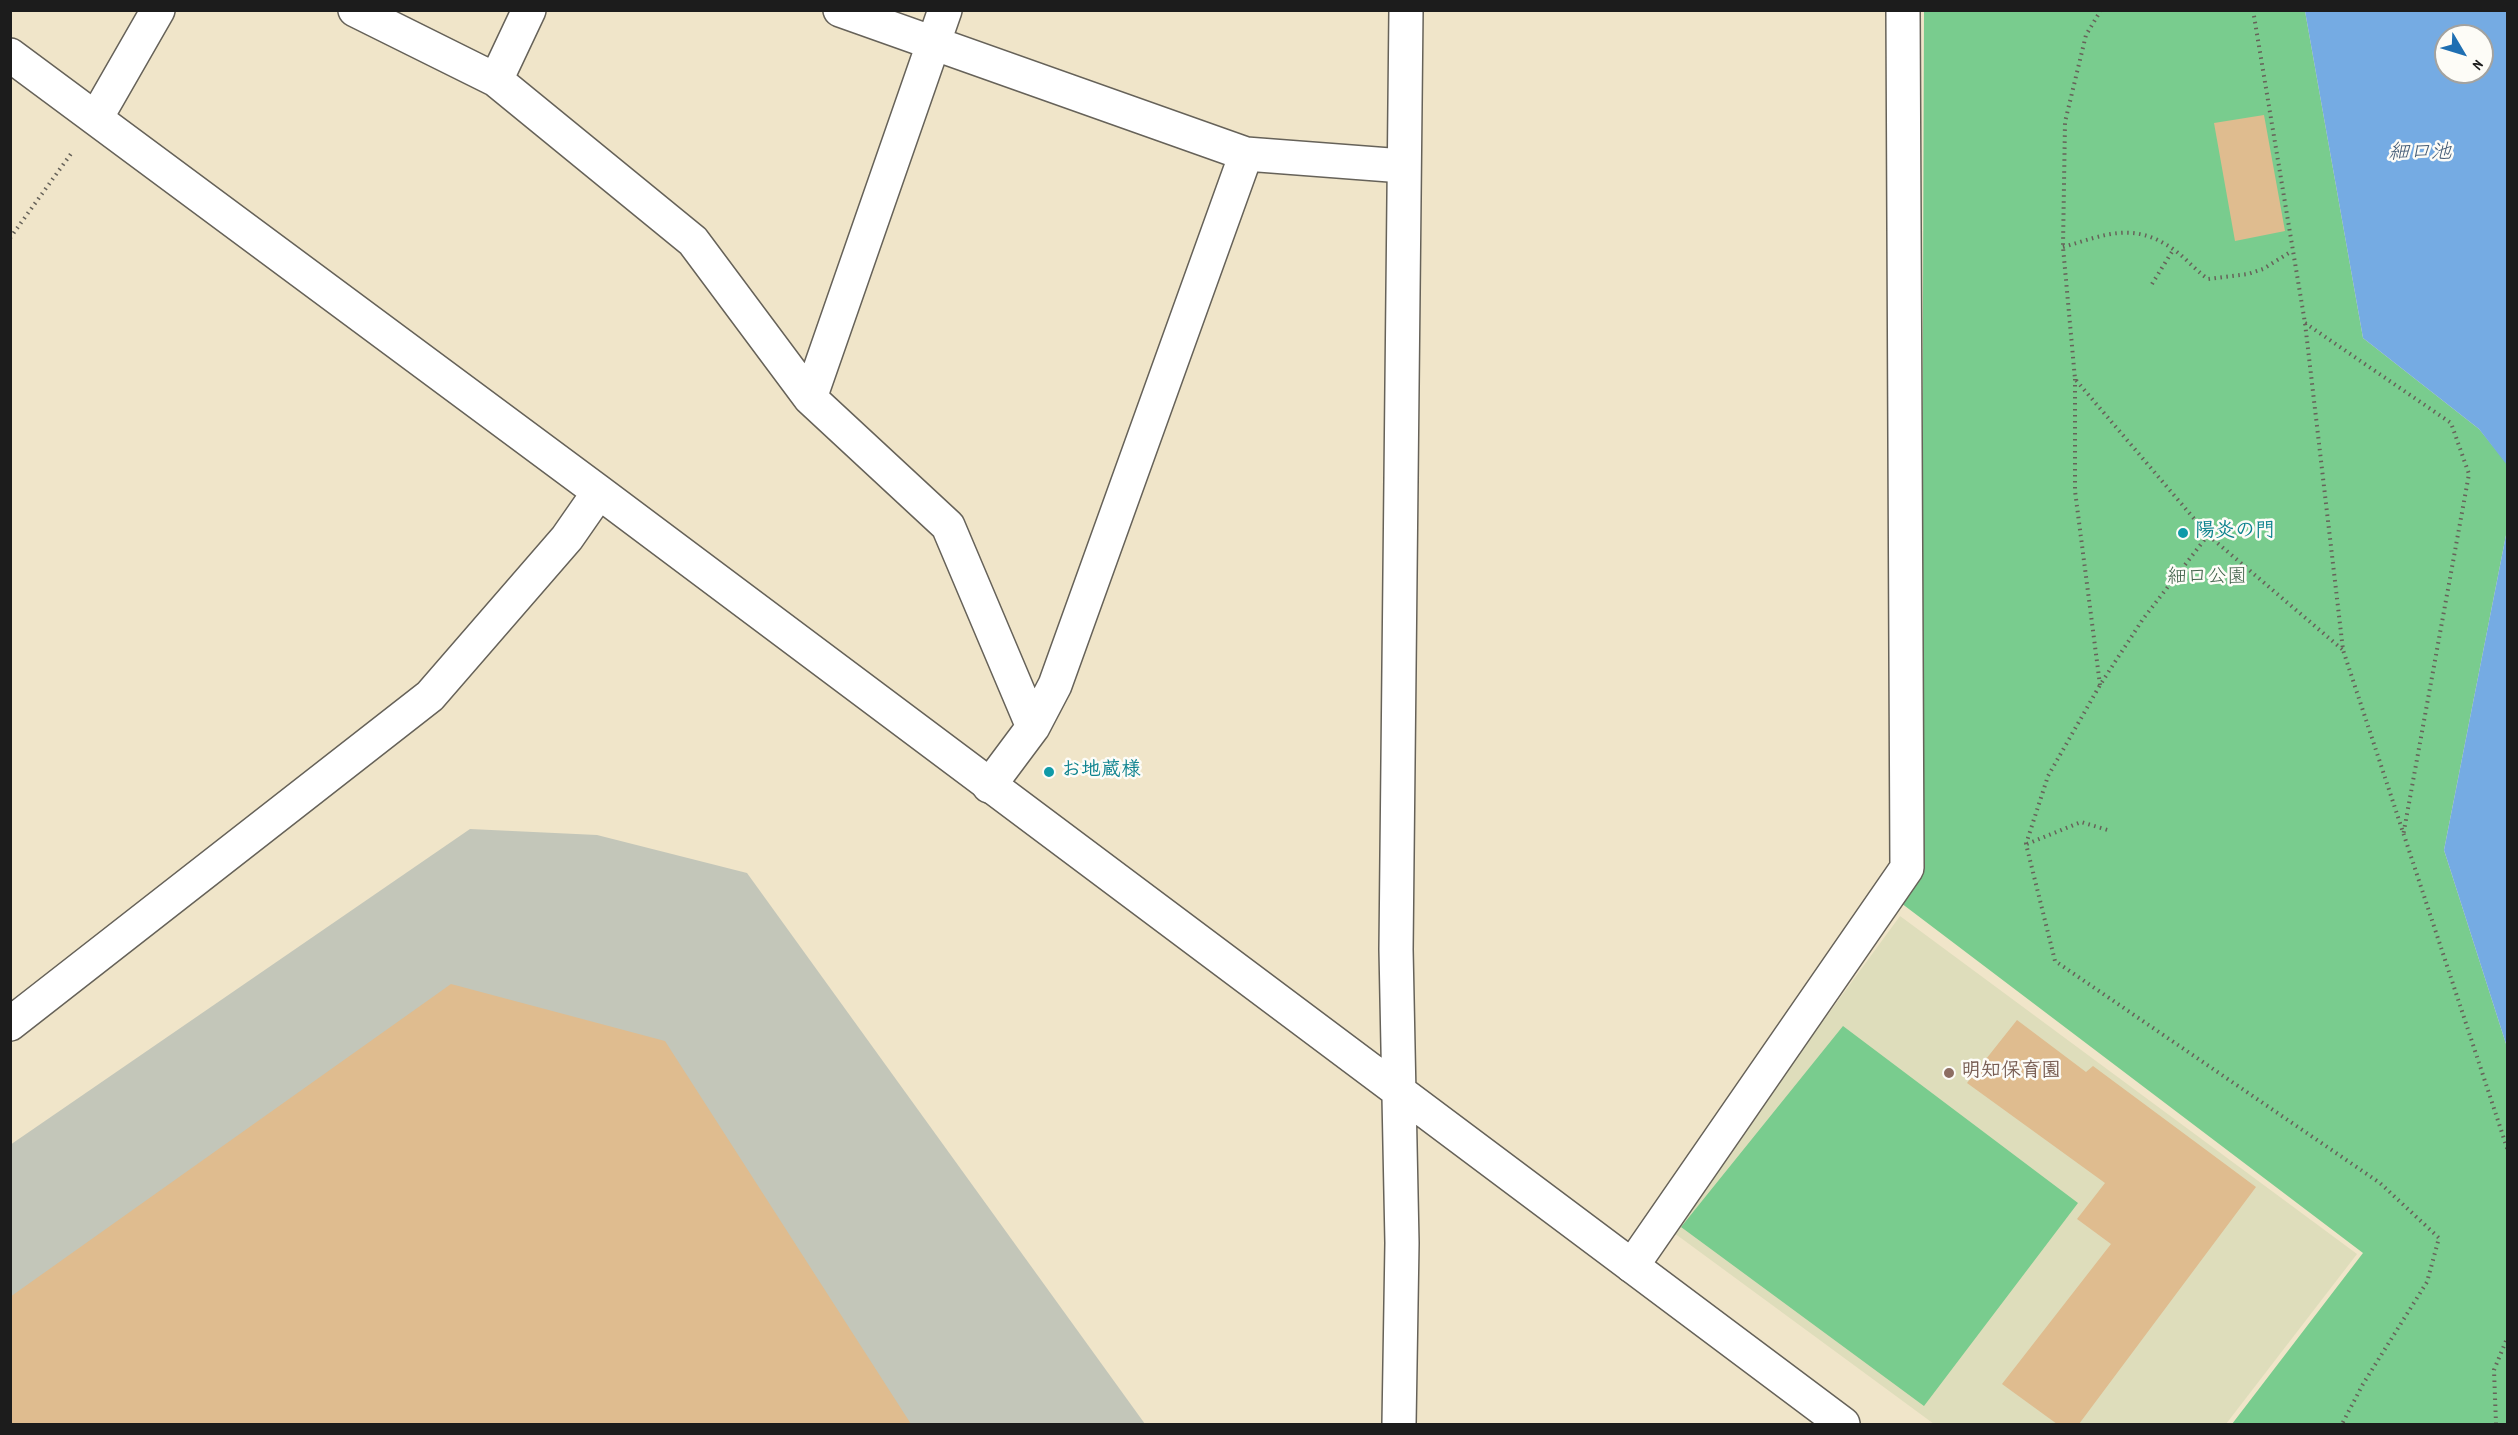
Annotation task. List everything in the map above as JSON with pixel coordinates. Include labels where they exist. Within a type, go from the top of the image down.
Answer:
[{"type":"street","points":[[96,118],[158,10]]},
{"type":"street","points":[[355,10],[496,80],[693,241],[810,398],[948,526],[1033,727]]},
{"type":"street","points":[[496,80],[529,10]]},
{"type":"street","points":[[840,10],[1246,154],[1403,166]]},
{"type":"street","points":[[810,398],[945,10]]},
{"type":"street","points":[[1400,1425],[1402,1243],[1396,937],[1406,10]]},
{"type":"street","points":[[1632,1266],[1907,868],[1903,10]]},
{"type":"street","points":[[10,55],[599,492],[1843,1425]]},
{"type":"street","points":[[989,786],[1033,727],[1055,685],[1246,154]]},
{"type":"street","points":[[10,1024],[430,696],[567,538],[599,492]]},
{"type":"path","points":[[2100,685],[2075,491],[2075,379],[2063,247],[2065,122],[2086,35],[2101,10]]},
{"type":"path","points":[[2253,10],[2305,322],[2343,650],[2508,1151]]},
{"type":"path","points":[[10,238],[96,118]]},
{"type":"path","points":[[2063,247],[2115,232],[2145,235],[2174,250],[2193,269],[2208,279],[2248,274],[2263,269],[2292,251]]},
{"type":"path","points":[[2152,284],[2174,250]]},
{"type":"path","points":[[2305,322],[2451,423],[2469,474],[2403,836]]},
{"type":"path","points":[[2075,379],[2208,535],[2343,650]]},
{"type":"path","points":[[2208,535],[2143,619],[2100,685],[2048,776],[2026,844],[2055,961],[2380,1183],[2439,1238],[2427,1282],[2363,1384],[2342,1425]]},
{"type":"path","points":[[2026,844],[2081,822],[2110,831]]},
{"type":"path","points":[[2496,1425],[2494,1370],[2508,1336]]},
{"type":"shaded area","points":[[470,829],[597,835],[747,873],[1145,1424],[11,1424],[10,1145]]},
{"type":"shaded area","name":"明知保育園","points":[[1900,916],[2357,1254],[2226,1424],[1934,1424],[1670,1230]]},
{"type":"green space","name":"細口公園","points":[[1924,11],[2305,11],[2363,338],[2479,429],[2507,463],[2507,530],[2444,850],[2507,1047],[2507,1424],[2232,1424],[2363,1253],[1901,903],[1921,873]]},
{"type":"green space","points":[[1843,1026],[2078,1203],[1924,1406],[1681,1227]]},
{"type":"water","name":"細口池","points":[[2305,11],[2507,11],[2507,465],[2479,429],[2363,338]]},
{"type":"water","points":[[2507,530],[2508,1047],[2444,850]]},
{"type":"building","points":[[2264,115],[2285,231],[2235,241],[2214,123]]},
{"type":"building","points":[[451,984],[665,1041],[911,1424],[10,1424],[10,1297]]},
{"type":"building","points":[[2017,1020],[2086,1072],[2093,1066],[2256,1187],[2079,1424],[2057,1424],[2002,1384],[2111,1244],[2077,1219],[2105,1183],[1967,1083]]},
{"type":"place","name":"陽炎の門","points":[[2183,533]]},
{"type":"place","name":"お地蔵様","points":[[1049,772]]},
{"type":"place","name":"明知保育園","points":[[1949,1073]]}]
